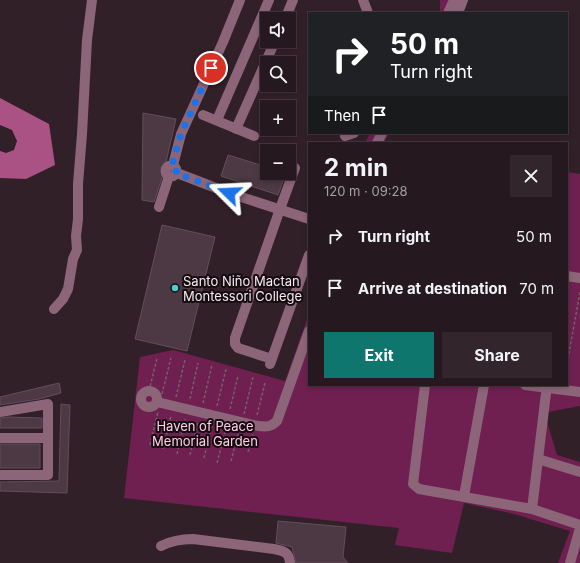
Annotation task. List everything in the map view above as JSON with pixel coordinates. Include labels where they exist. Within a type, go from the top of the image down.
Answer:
[{"type":"street","points":[[54,309],[63,299],[68,289],[73,259],[77,250],[76,236],[78,219],[78,184],[82,134],[86,40],[92,0]]},
{"type":"street","points":[[159,207],[173,171],[181,134],[223,42],[240,0]]},
{"type":"street","points":[[217,120],[269,0]]},
{"type":"street","points":[[288,12],[293,0]]},
{"type":"street","points":[[363,0],[368,12]]},
{"type":"street","points":[[446,0],[447,12]]},
{"type":"street","points":[[448,12],[454,0]]},
{"type":"street","points":[[458,12],[463,0]]},
{"type":"street","points":[[236,129],[272,48]]},
{"type":"street","points":[[204,115],[254,136]]},
{"type":"street","points":[[173,171],[229,193],[308,219]]},
{"type":"street","points":[[291,180],[235,338],[235,344],[238,348],[271,362],[308,257]]},
{"type":"street","points":[[568,276],[580,278]]},
{"type":"street","points":[[156,402],[258,426],[268,427],[273,425],[277,421],[306,351],[308,338]]},
{"type":"street","points":[[425,386],[413,484],[419,489],[532,509],[580,525]]},
{"type":"street","points":[[464,496],[484,386]]},
{"type":"street","points":[[536,386],[580,392]]},
{"type":"street","points":[[532,509],[547,387]]},
{"type":"street","points":[[149,391],[154,393],[157,399],[155,404],[150,408],[143,406],[141,403],[141,396],[149,391]]},
{"type":"street","points":[[0,412],[48,404],[48,475],[0,475]]},
{"type":"street","points":[[0,438],[48,438]]},
{"type":"street","points":[[538,459],[580,472]]},
{"type":"street","points":[[570,563],[580,528]]},
{"type":"street","points":[[161,546],[184,539],[193,539],[274,549],[284,551],[289,556],[290,563]]},
{"type":"path","points":[[568,358],[580,292]]},
{"type":"path","points":[[149,391],[157,358]]},
{"type":"green space","points":[[440,0],[459,0],[454,12],[440,12]]},
{"type":"green space","points":[[370,134],[388,134],[385,141],[390,142],[366,142]]},
{"type":"green space","name":"Haven of Peace Memorial Garden","points":[[568,172],[580,174],[580,406],[548,412],[546,418],[557,455],[580,462],[580,563],[558,563],[570,531],[514,514],[464,503],[452,553],[395,545],[399,528],[124,498],[140,357],[173,350],[285,381],[308,317],[308,386],[568,386]]},
{"type":"shaded area","points":[[0,98],[49,124],[55,165],[26,179],[0,178],[0,151],[6,153],[14,150],[17,141],[12,130],[0,125]]},
{"type":"building","points":[[143,113],[176,119],[163,175],[154,202],[142,200]]},
{"type":"building","points":[[228,155],[260,165],[260,180],[283,180],[278,195],[221,176]]},
{"type":"building","name":"Santo Niño Mactan Montessori College","points":[[162,225],[215,237],[187,351],[135,339]]},
{"type":"building","points":[[59,383],[61,393],[39,399],[0,405],[0,397]]},
{"type":"building","points":[[61,404],[70,405],[67,493],[0,491],[0,482],[59,481]]},
{"type":"building","points":[[0,418],[42,418],[42,428],[0,428]]},
{"type":"building","points":[[0,444],[40,444],[40,468],[0,468]]},
{"type":"building","points":[[278,521],[346,527],[343,557],[348,563],[296,563],[292,547],[276,543]]},
{"type":"place","name":"Santo Niño Mactan Montessori College","points":[[175,288]]},
{"type":"route","points":[[211,68],[181,134],[172,165],[174,165],[177,169],[176,173],[229,193]]}]
